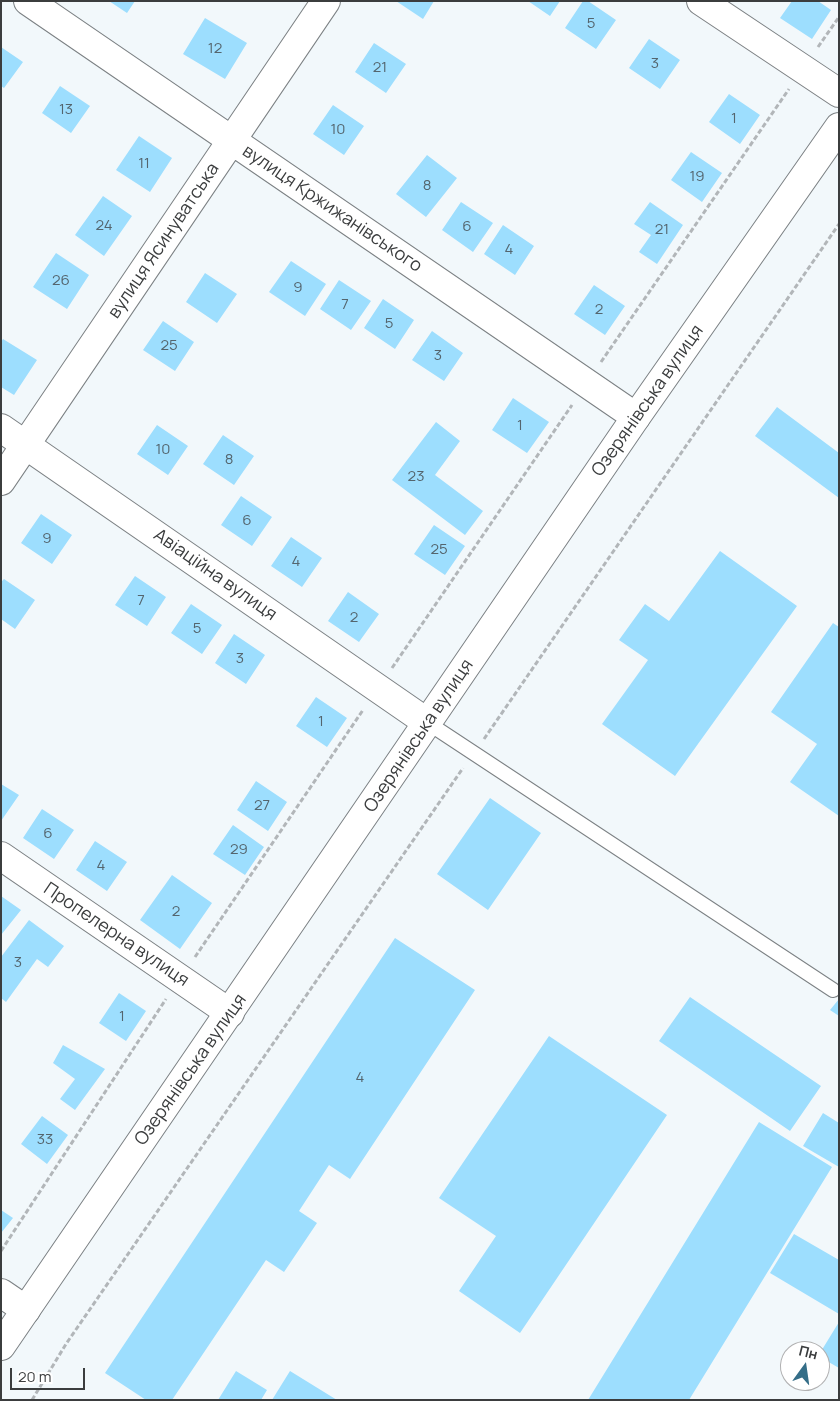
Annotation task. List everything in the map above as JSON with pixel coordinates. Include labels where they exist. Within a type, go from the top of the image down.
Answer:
[{"type":"street","name":"вулиця Кржижанівського","points":[[28,1],[636,417]]},
{"type":"street","name":"вулиця Ясинуватська","points":[[1,481],[326,1]]},
{"type":"street","points":[[701,1],[839,93]]},
{"type":"street","name":"Озерянівська вулиця","points":[[1,1346],[636,417],[839,127]]},
{"type":"street","name":"Авіаційна вулиця","points":[[1,428],[428,722]]},
{"type":"street","name":"Пропелерна вулиця","points":[[1,856],[230,1013]]},
{"type":"street","points":[[1,1293],[26,1310]]},
{"type":"lane","points":[[428,722],[833,990]]},
{"type":"path","points":[[1,1251],[180,978],[839,17]]},
{"type":"path","points":[[32,1400],[72,1335],[839,224]]},
{"type":"building","points":[[109,1],[135,1],[127,13]]},
{"type":"building","points":[[396,1],[434,1],[423,19]]},
{"type":"building","points":[[528,1],[560,1],[550,16]]},
{"type":"building","points":[[583,1],[588,1],[616,20],[596,49],[565,28]]},
{"type":"building","points":[[792,1],[818,1],[831,10],[812,39],[780,18]]},
{"type":"building","points":[[205,18],[247,43],[225,79],[183,54]]},
{"type":"building","points":[[649,39],[680,60],[660,89],[629,68]]},
{"type":"building","points":[[374,43],[406,64],[386,93],[355,72]]},
{"type":"building","points":[[1,47],[23,62],[4,88],[1,86]]},
{"type":"building","points":[[60,86],[90,106],[71,133],[42,113]]},
{"type":"building","points":[[729,94],[760,115],[740,144],[709,122]]},
{"type":"building","points":[[333,105],[364,126],[344,155],[313,134]]},
{"type":"building","points":[[139,136],[172,158],[150,192],[116,170]]},
{"type":"building","points":[[691,152],[722,173],[702,202],[671,180]]},
{"type":"building","points":[[427,155],[457,178],[426,217],[396,194]]},
{"type":"building","points":[[103,196],[132,216],[104,256],[75,235]]},
{"type":"building","points":[[461,202],[493,223],[473,252],[442,230]]},
{"type":"building","points":[[650,202],[683,225],[657,264],[639,252],[651,235],[634,224]]},
{"type":"building","points":[[503,225],[534,246],[515,275],[484,254]]},
{"type":"building","points":[[56,253],[89,275],[67,309],[33,287]]},
{"type":"building","points":[[291,261],[326,284],[305,316],[269,292]]},
{"type":"building","points":[[205,273],[237,294],[217,323],[186,302]]},
{"type":"building","points":[[339,280],[371,301],[351,330],[320,309]]},
{"type":"building","points":[[594,285],[625,306],[605,335],[574,314]]},
{"type":"building","points":[[383,299],[414,320],[395,349],[364,328]]},
{"type":"building","points":[[163,321],[194,342],[175,371],[143,350]]},
{"type":"building","points":[[432,331],[463,353],[444,381],[412,360]]},
{"type":"building","points":[[3,339],[37,360],[14,395],[1,387],[1,342]]},
{"type":"building","points":[[513,398],[549,422],[527,453],[492,430]]},
{"type":"building","points":[[777,407],[839,453],[839,498],[755,436]]},
{"type":"building","points":[[436,422],[460,441],[435,475],[483,511],[465,535],[392,480]]},
{"type":"building","points":[[157,425],[188,446],[168,475],[137,454]]},
{"type":"building","points":[[223,435],[254,456],[234,485],[203,464]]},
{"type":"building","points":[[241,496],[272,517],[252,546],[221,525]]},
{"type":"building","points":[[41,514],[72,535],[52,564],[21,543]]},
{"type":"building","points":[[434,525],[465,546],[445,575],[414,554]]},
{"type":"building","points":[[291,537],[322,558],[302,587],[271,566]]},
{"type":"building","points":[[720,551],[797,606],[675,776],[602,724],[648,660],[619,640],[645,604],[669,621]]},
{"type":"building","points":[[135,576],[166,597],[147,626],[115,605]]},
{"type":"building","points":[[4,579],[35,600],[15,629],[1,619],[1,582]]},
{"type":"building","points":[[348,592],[379,614],[359,642],[328,621]]},
{"type":"building","points":[[191,604],[222,625],[202,654],[171,633]]},
{"type":"building","points":[[833,623],[839,627],[839,816],[790,782],[817,744],[771,712]]},
{"type":"building","points":[[234,634],[265,655],[246,684],[215,663]]},
{"type":"building","points":[[316,697],[347,718],[327,747],[296,726]]},
{"type":"building","points":[[256,781],[287,802],[268,831],[237,810]]},
{"type":"building","points":[[1,784],[19,795],[1,821]]},
{"type":"building","points":[[490,798],[541,833],[488,910],[437,874]]},
{"type":"building","points":[[42,809],[74,830],[54,859],[23,838]]},
{"type":"building","points":[[233,825],[264,847],[245,875],[213,854]]},
{"type":"building","points":[[95,841],[127,862],[107,891],[76,870]]},
{"type":"building","points":[[172,875],[212,903],[180,949],[140,920]]},
{"type":"building","points":[[1,896],[21,910],[1,935]]},
{"type":"building","points":[[29,920],[64,946],[48,967],[37,959],[6,1002],[1,998],[1,957]]},
{"type":"building","points":[[395,938],[475,990],[350,1179],[329,1165],[299,1211],[317,1223],[284,1272],[266,1260],[172,1400],[146,1400],[105,1373]]},
{"type":"building","points":[[119,993],[146,1011],[126,1041],[99,1023]]},
{"type":"building","points":[[690,997],[821,1086],[790,1131],[659,1041]]},
{"type":"building","points":[[839,999],[839,1016],[830,1010]]},
{"type":"building","points":[[549,1036],[667,1115],[520,1333],[459,1291],[496,1236],[439,1198]]},
{"type":"building","points":[[63,1045],[105,1069],[75,1110],[60,1099],[75,1079],[53,1063]]},
{"type":"building","points":[[823,1113],[839,1123],[839,1167],[803,1146]]},
{"type":"building","points":[[42,1116],[68,1135],[47,1164],[21,1144]]},
{"type":"building","points":[[759,1122],[832,1167],[689,1400],[588,1400]]},
{"type":"building","points":[[1,1210],[13,1218],[1,1233]]},
{"type":"building","points":[[794,1234],[839,1260],[839,1314],[770,1273]]},
{"type":"building","points":[[839,1322],[839,1368],[830,1363],[830,1341],[827,1341]]},
{"type":"building","points":[[236,1371],[267,1390],[261,1400],[218,1400]]},
{"type":"building","points":[[290,1371],[337,1400],[272,1400]]}]
